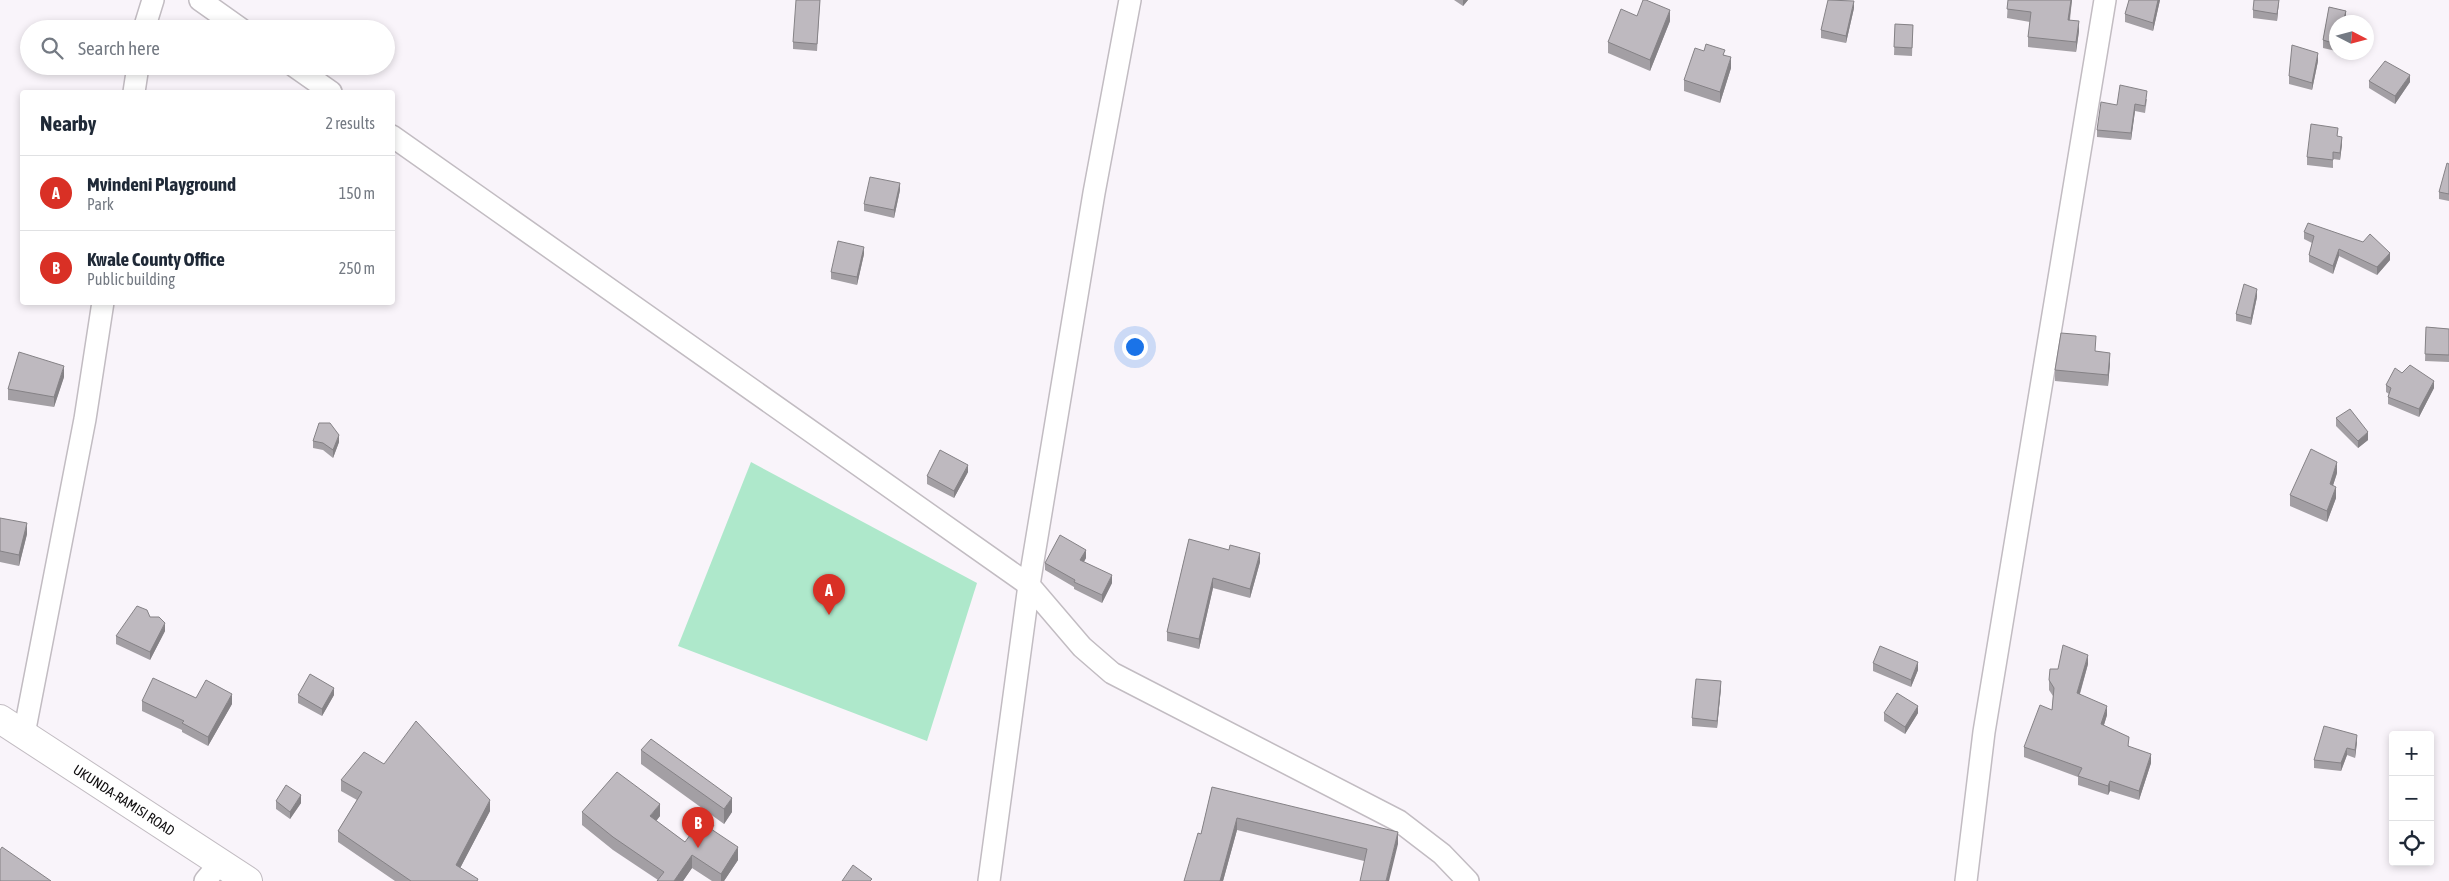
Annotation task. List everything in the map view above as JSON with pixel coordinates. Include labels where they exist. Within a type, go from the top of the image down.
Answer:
[{"type":"highway","name":"UKUNDA-RAMISI ROAD","points":[[0,719],[24,734],[212,872],[248,881]]},
{"type":"street","points":[[147,20],[153,0]]},
{"type":"street","points":[[200,0],[228,20]]},
{"type":"street","points":[[989,881],[1029,585],[1094,193],[1130,0]]},
{"type":"street","points":[[1966,881],[1984,732],[2105,0]]},
{"type":"street","points":[[134,90],[137,75]]},
{"type":"street","points":[[307,75],[328,90]]},
{"type":"street","points":[[395,138],[1029,585],[1082,647],[1112,673],[1399,821],[1442,854],[1468,881]]},
{"type":"street","points":[[24,734],[85,419],[103,305]]},
{"type":"green space","points":[[751,462],[977,583],[927,741],[678,646]]},
{"type":"building","points":[[796,0],[820,0],[817,44],[793,42]]},
{"type":"building","points":[[1643,0],[1670,10],[1650,60],[1608,42],[1621,9],[1637,16]]},
{"type":"building","points":[[1828,0],[1854,1],[1846,36],[1821,30]]},
{"type":"building","points":[[2008,0],[2071,0],[2068,20],[2079,21],[2076,42],[2028,37],[2031,12],[2007,9]]},
{"type":"building","points":[[2129,0],[2158,0],[2153,23],[2125,14]]},
{"type":"building","points":[[2254,0],[2279,0],[2277,14],[2253,10]]},
{"type":"building","points":[[2329,7],[2346,11],[2345,15],[2329,15],[2329,42],[2323,40]]},
{"type":"building","points":[[1895,24],[1913,25],[1912,48],[1894,47]]},
{"type":"building","points":[[1706,44],[1725,50],[1723,55],[1731,57],[1720,92],[1684,80],[1695,48],[1704,51]]},
{"type":"building","points":[[2292,45],[2318,53],[2312,83],[2289,76]]},
{"type":"building","points":[[2385,61],[2410,75],[2395,96],[2369,81]]},
{"type":"building","points":[[2120,85],[2147,91],[2145,106],[2135,104],[2131,133],[2097,130],[2101,102],[2117,105]]},
{"type":"building","points":[[2311,124],[2338,128],[2337,136],[2342,137],[2340,153],[2333,152],[2333,160],[2307,157]]},
{"type":"building","points":[[2447,163],[2449,164],[2449,194],[2439,192]]},
{"type":"building","points":[[870,177],[900,183],[894,210],[864,204]]},
{"type":"building","points":[[2308,223],[2363,242],[2370,234],[2390,253],[2377,267],[2339,249],[2333,266],[2309,255],[2314,236],[2304,232]]},
{"type":"building","points":[[838,241],[864,247],[857,277],[831,272]]},
{"type":"building","points":[[2244,284],[2257,289],[2251,318],[2236,314]]},
{"type":"building","points":[[2426,327],[2449,329],[2449,355],[2425,354]]},
{"type":"building","points":[[2061,333],[2096,336],[2095,351],[2110,353],[2108,375],[2055,370]]},
{"type":"building","points":[[19,352],[64,366],[54,397],[8,389]]},
{"type":"building","points":[[2410,365],[2434,381],[2419,409],[2388,397],[2391,388],[2386,385],[2395,368],[2402,373]]},
{"type":"building","points":[[2350,409],[2368,432],[2358,441],[2336,418]]},
{"type":"building","points":[[319,423],[330,423],[339,435],[333,450],[323,443],[313,441]]},
{"type":"building","points":[[2311,449],[2337,462],[2330,484],[2336,487],[2327,511],[2290,495]]},
{"type":"building","points":[[940,450],[968,465],[954,491],[927,476]]},
{"type":"building","points":[[0,518],[27,523],[19,555],[0,551]]},
{"type":"building","points":[[1060,535],[1086,550],[1080,560],[1112,575],[1102,595],[1074,582],[1075,580],[1045,563]]},
{"type":"building","points":[[1189,539],[1229,550],[1230,545],[1260,553],[1250,589],[1213,578],[1199,639],[1167,632]]},
{"type":"building","points":[[137,606],[147,610],[150,617],[159,617],[165,623],[150,652],[116,636]]},
{"type":"building","points":[[2063,645],[2088,655],[2077,693],[2107,706],[2101,724],[2129,737],[2128,746],[2151,754],[2139,791],[2110,781],[2108,786],[2078,776],[2082,768],[2024,747],[2040,705],[2052,710],[2054,688],[2049,680],[2050,669],[2058,669]]},
{"type":"building","points":[[1880,646],[1918,662],[1911,680],[1873,663]]},
{"type":"building","points":[[310,674],[334,688],[322,709],[298,695]]},
{"type":"building","points":[[153,678],[196,698],[206,680],[232,694],[208,737],[182,723],[184,721],[142,701]]},
{"type":"building","points":[[1696,679],[1721,681],[1717,721],[1692,718]]},
{"type":"building","points":[[1897,693],[1918,706],[1905,727],[1884,713]]},
{"type":"building","points":[[416,721],[490,800],[456,865],[478,879],[477,881],[411,881],[338,831],[362,792],[341,780],[364,752],[384,764]]},
{"type":"building","points":[[2324,726],[2357,735],[2355,750],[2347,748],[2341,763],[2314,760]]},
{"type":"building","points":[[651,739],[732,798],[724,809],[641,750]]},
{"type":"building","points":[[617,772],[660,804],[650,816],[685,842],[703,817],[714,825],[711,829],[738,847],[721,874],[692,855],[674,881],[657,881],[664,872],[613,837],[582,812]]},
{"type":"building","points":[[286,785],[301,795],[290,812],[276,801]]},
{"type":"building","points":[[1212,787],[1398,832],[1386,881],[1360,881],[1367,849],[1237,818],[1220,881],[1184,881],[1198,833],[1201,834]]},
{"type":"building","points":[[2,847],[51,881],[0,881],[0,850]]},
{"type":"building","points":[[853,865],[872,879],[870,881],[842,881]]},
{"type":"place","name":"Mvindeni Playground","points":[[829,615]]},
{"type":"place","name":"Kwale County Office","points":[[698,848]]}]
